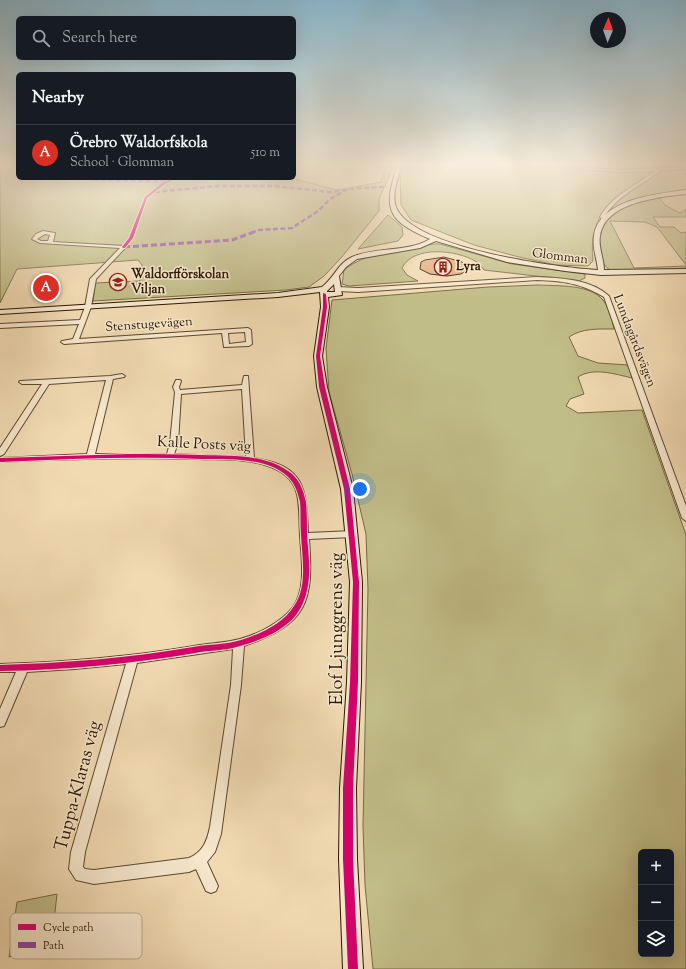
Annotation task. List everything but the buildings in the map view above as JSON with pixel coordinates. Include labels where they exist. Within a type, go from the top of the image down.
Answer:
[{"type":"street","name":"Glomman","points":[[393,208],[406,222],[425,235],[509,261],[560,270],[601,273],[686,271]]},
{"type":"street","points":[[604,219],[602,218],[604,213],[608,208]]},
{"type":"street","points":[[601,273],[596,241],[597,234],[604,219],[620,208]]},
{"type":"street","points":[[324,294],[340,268],[353,259],[377,252],[422,245],[435,239]]},
{"type":"street","name":"Stenstugevägen","points":[[50,242],[124,246],[93,279],[88,307],[75,341]]},
{"type":"street","points":[[0,312],[278,295],[324,294],[336,292],[336,276]]},
{"type":"street","name":"Lundagårdsvägen","points":[[336,292],[535,279],[584,285],[600,291],[608,300],[686,518]]},
{"type":"street","name":"Elof Ljunggrens väg","points":[[336,292],[324,294],[318,356],[323,393],[347,490],[353,534],[356,582],[354,682],[348,788],[348,859],[353,969]]},
{"type":"street","points":[[0,326],[82,322]]},
{"type":"street","name":"Stenstugevägen","points":[[64,342],[248,330],[249,344],[226,346],[224,332]]},
{"type":"street","points":[[22,382],[47,382],[122,376]]},
{"type":"street","points":[[246,377],[245,387],[250,460]]},
{"type":"street","points":[[91,455],[110,378]]},
{"type":"street","points":[[170,455],[174,444],[178,392],[176,387],[178,381]]},
{"type":"street","points":[[0,454],[47,382]]},
{"type":"street","points":[[178,392],[245,387]]},
{"type":"street","name":"Kalle Posts väg","points":[[0,460],[91,455],[170,455],[250,460],[276,466],[294,479],[303,497],[306,574],[303,594],[297,608],[282,624],[262,635],[239,643],[133,659],[23,668],[0,668]]},
{"type":"street","points":[[304,536],[353,534]]},
{"type":"street","points":[[211,886],[200,862],[208,853],[214,841],[236,685],[239,643]]},
{"type":"street","name":"Tuppa-Klaras väg","points":[[133,659],[78,852],[76,869],[81,875],[94,877],[189,866],[200,862]]},
{"type":"street","points":[[0,722],[23,668]]},
{"type":"shaded area","points":[[0,208],[379,208],[379,211],[341,258],[324,276],[309,287],[286,290],[93,301],[95,283],[140,281],[142,265],[138,260],[17,269],[0,303]]},
{"type":"shaded area","points":[[403,208],[607,208],[596,225],[592,246],[593,261],[588,266],[556,265],[519,257],[474,245],[411,220]]},
{"type":"shaded area","points":[[607,208],[615,208],[604,216]]},
{"type":"shaded area","points":[[624,208],[671,208],[680,213],[686,209],[686,217],[653,217],[660,227],[674,227],[681,233],[686,232],[686,265],[657,227],[645,222],[610,221],[634,268],[686,266],[686,268],[615,271],[609,269],[605,266],[600,254],[599,233],[603,224],[611,215]]},
{"type":"shaded area","points":[[388,215],[402,227],[403,235],[398,241],[358,249]]},
{"type":"shaded area","points":[[440,244],[512,264],[585,274],[585,278],[579,281],[484,270],[479,264],[467,257],[447,252],[436,252],[416,256],[408,261],[402,268],[407,275],[418,281],[349,286],[342,284],[344,270],[364,259],[386,252]]},
{"type":"shaded area","points":[[538,285],[582,288],[597,295],[607,306],[614,329],[596,329],[579,332],[569,337],[578,356],[598,363],[628,365],[632,378],[604,372],[590,372],[584,374],[578,377],[584,394],[570,399],[566,406],[578,413],[642,410],[686,535],[686,969],[373,969],[365,885],[363,826],[368,589],[366,534],[352,474],[329,392],[326,348],[332,300],[488,287]]},
{"type":"shaded area","points":[[57,894],[55,913],[15,913],[17,902]]},
{"type":"marked path","points":[[124,247],[232,240],[259,230],[292,228],[321,208]]},
{"type":"cycle path","points":[[124,247],[131,238],[142,208]]},
{"type":"cycle path","points":[[324,294],[325,307],[318,356],[322,387],[347,489],[356,582],[354,682],[348,788],[348,859],[353,969]]},
{"type":"cycle path","points":[[0,460],[77,457],[179,456],[250,459],[267,463],[285,471],[298,485],[304,511],[306,560],[306,581],[301,600],[297,608],[286,620],[272,630],[241,643],[100,663],[0,668]]},
{"type":"place","name":"Lyra","points":[[443,267]]},
{"type":"place","name":"Waldorfförskolan Viljan","points":[[118,282]]},
{"type":"place","name":"Örebro Waldorfskola","points":[[46,288]]}]
